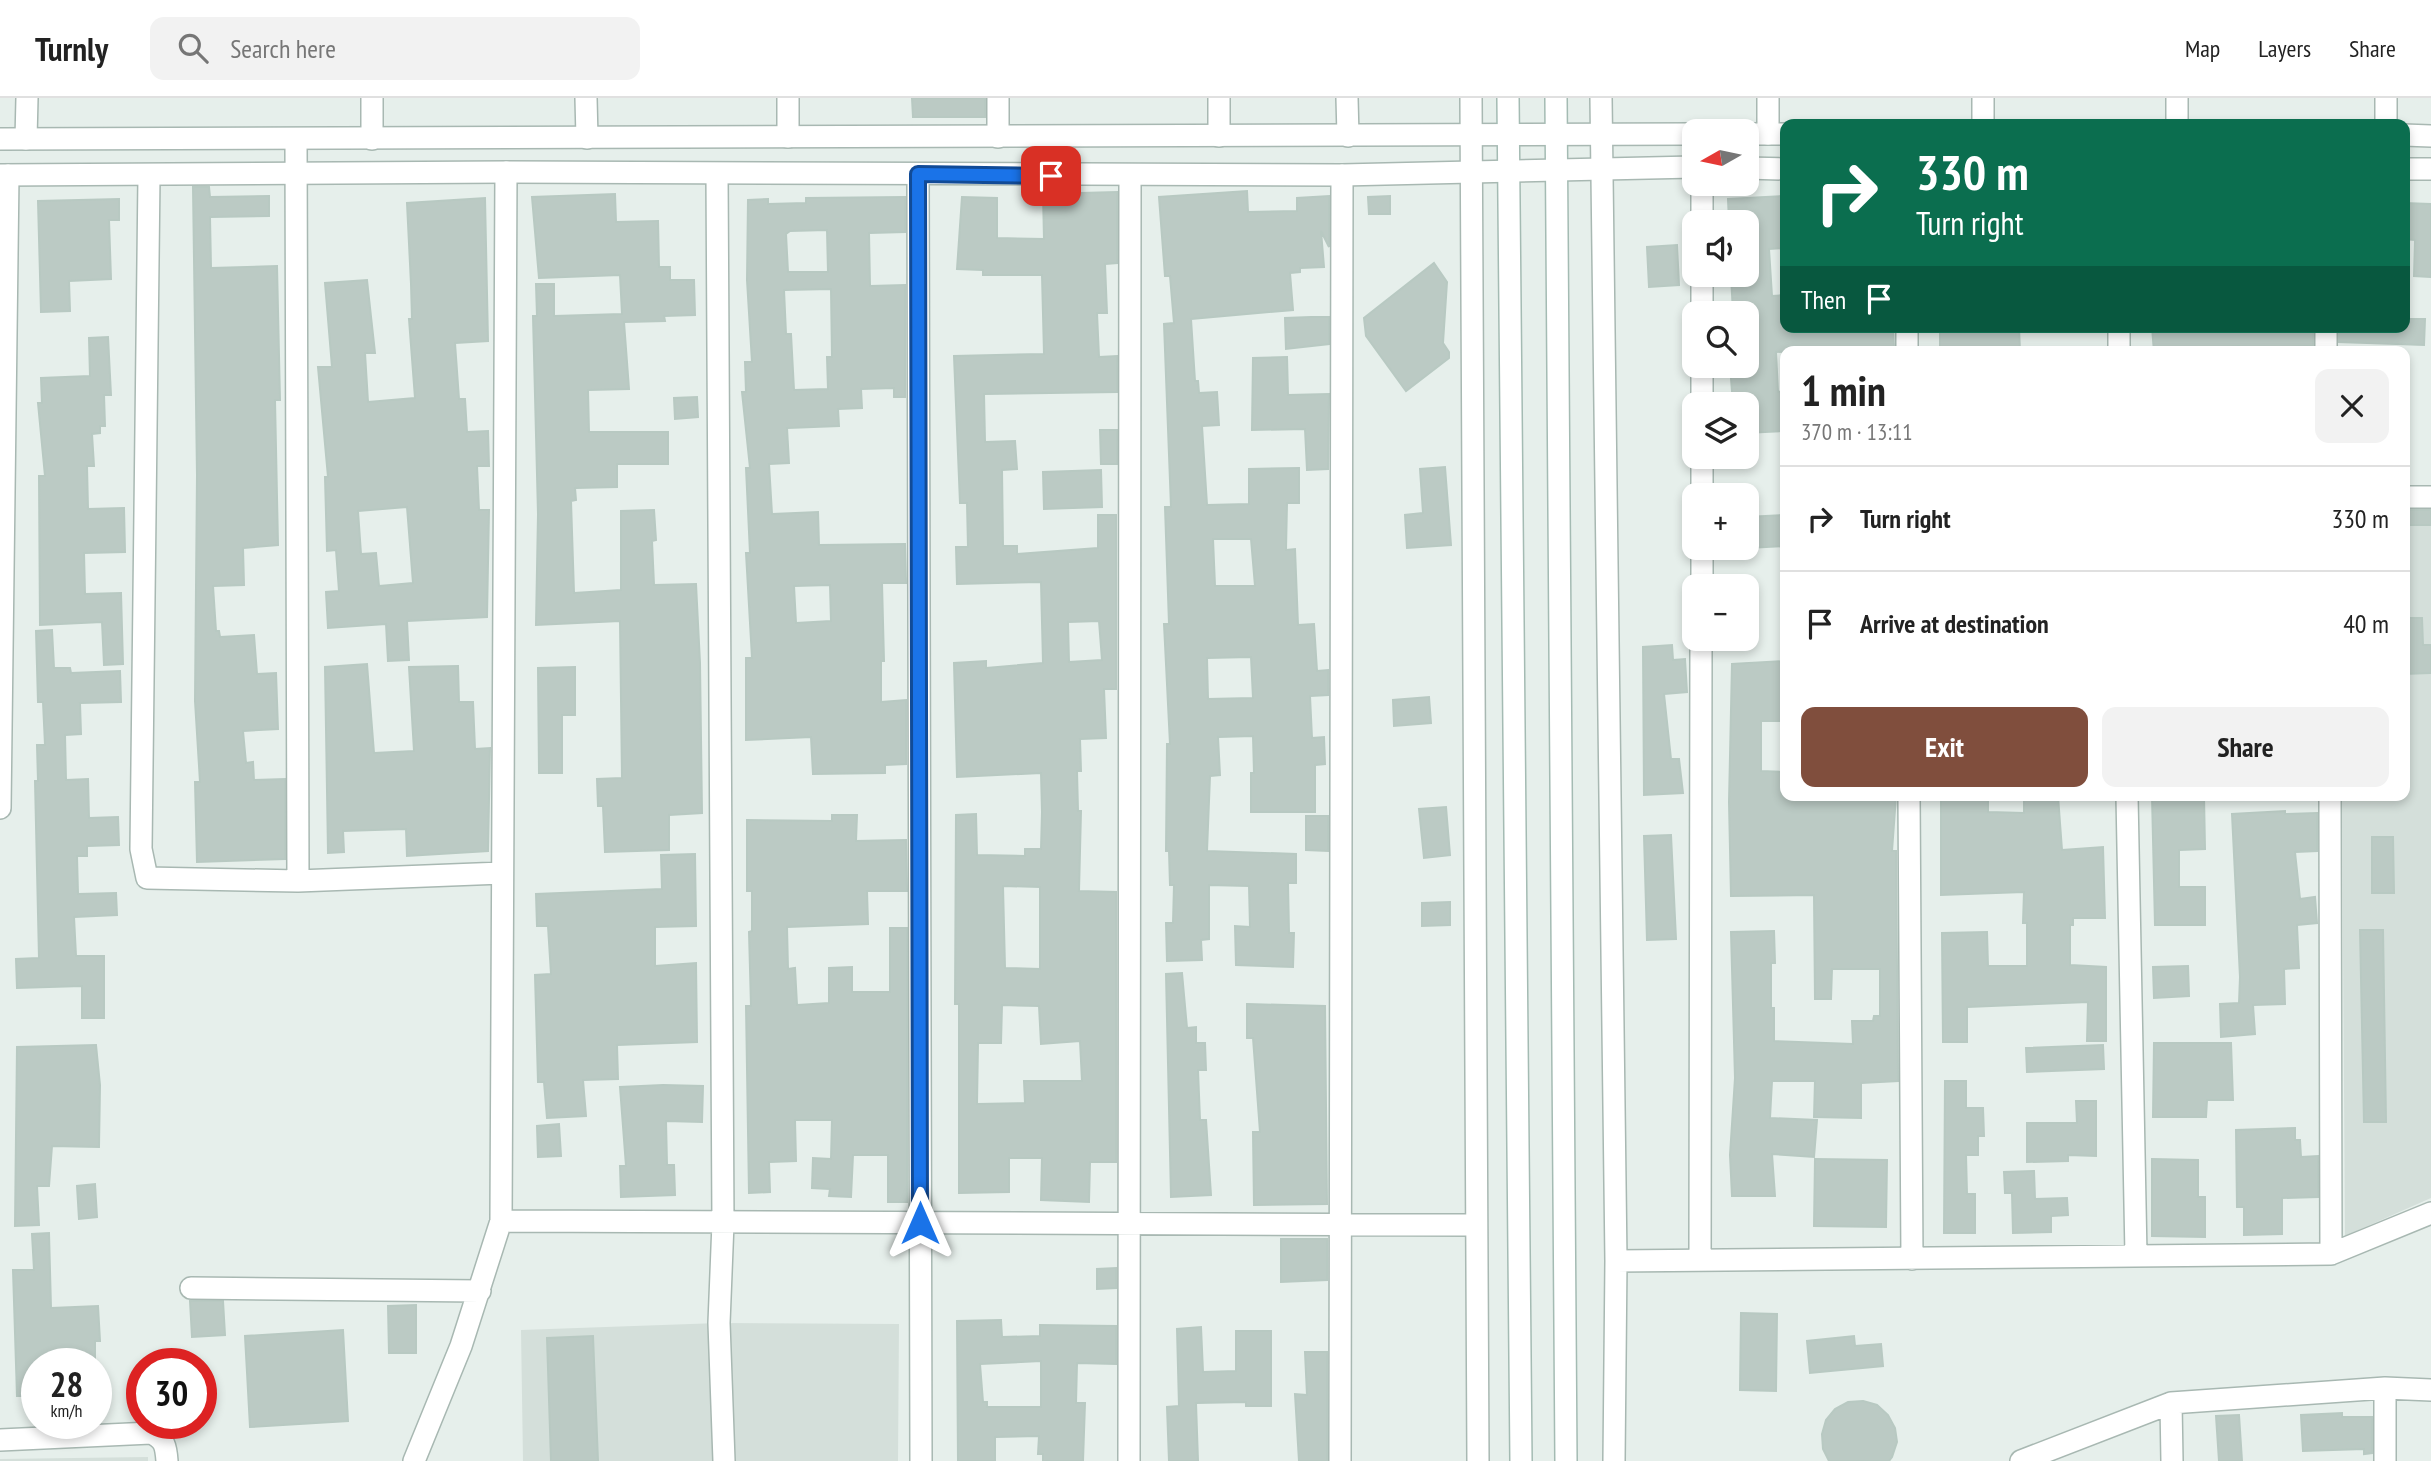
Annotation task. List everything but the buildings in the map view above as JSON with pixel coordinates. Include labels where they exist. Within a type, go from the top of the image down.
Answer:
[{"type":"street","points":[[26,139],[27,98]]},
{"type":"street","points":[[372,98],[372,139]]},
{"type":"street","points":[[586,98],[587,138]]},
{"type":"street","points":[[788,98],[788,137]]},
{"type":"street","points":[[998,98],[998,136]]},
{"type":"street","points":[[1219,98],[1219,136]]},
{"type":"street","points":[[1347,98],[1348,136]]},
{"type":"street","points":[[1471,98],[1469,171],[1478,1461]]},
{"type":"street","points":[[1508,98],[1521,1461]]},
{"type":"street","points":[[1556,98],[1566,1461]]},
{"type":"street","points":[[1601,98],[1616,1261],[1614,1461]]},
{"type":"street","points":[[1766,134],[1768,98]]},
{"type":"street","points":[[1983,98],[1983,119]]},
{"type":"street","points":[[2177,98],[2177,119]]},
{"type":"street","points":[[2386,98],[2386,119]]},
{"type":"street","points":[[0,139],[1682,134]]},
{"type":"street","points":[[2410,135],[2431,136]]},
{"type":"street","points":[[296,139],[298,881]]},
{"type":"street","points":[[0,808],[4,175],[296,176],[506,172],[1342,176],[1682,167]]},
{"type":"street","points":[[1759,168],[1780,169]]},
{"type":"street","points":[[2410,170],[2431,169]]},
{"type":"street","points":[[414,1461],[480,1291],[500,1221],[506,172]]},
{"type":"street","points":[[717,174],[723,1223],[719,1323],[724,1461]]},
{"type":"street","points":[[918,174],[921,1461]]},
{"type":"street","points":[[149,176],[141,835],[147,878],[298,881],[502,873]]},
{"type":"street","points":[[1129,1461],[1130,176]]},
{"type":"street","points":[[1340,1461],[1342,176]]},
{"type":"street","points":[[2410,497],[2431,497]]},
{"type":"street","points":[[1700,1260],[1701,651]]},
{"type":"street","points":[[1909,801],[1912,1259]]},
{"type":"street","points":[[2127,801],[2136,1255]]},
{"type":"street","points":[[2330,801],[2331,1254]]},
{"type":"street","points":[[1616,1261],[2331,1254],[2431,1213]]},
{"type":"street","points":[[500,1221],[1340,1223],[1475,1226]]},
{"type":"street","points":[[191,1288],[480,1291]]},
{"type":"street","points":[[2021,1461],[2171,1403],[2385,1388],[2431,1390]]},
{"type":"street","points":[[2385,1388],[2385,1461]]},
{"type":"street","points":[[2171,1403],[2172,1461]]},
{"type":"street","points":[[0,1440],[151,1433],[166,1445],[167,1461]]},
{"type":"shaded area","points":[[2431,503],[2431,1198],[2345,1236],[2342,801],[2410,801],[2410,504]]},
{"type":"shaded area","points":[[719,1323],[899,1324],[898,1461],[523,1461],[521,1330]]},
{"type":"shaded area","points":[[148,1457],[148,1461],[0,1461],[0,1459]]},
{"type":"route","points":[[920,1223],[918,174],[1051,176]]}]
